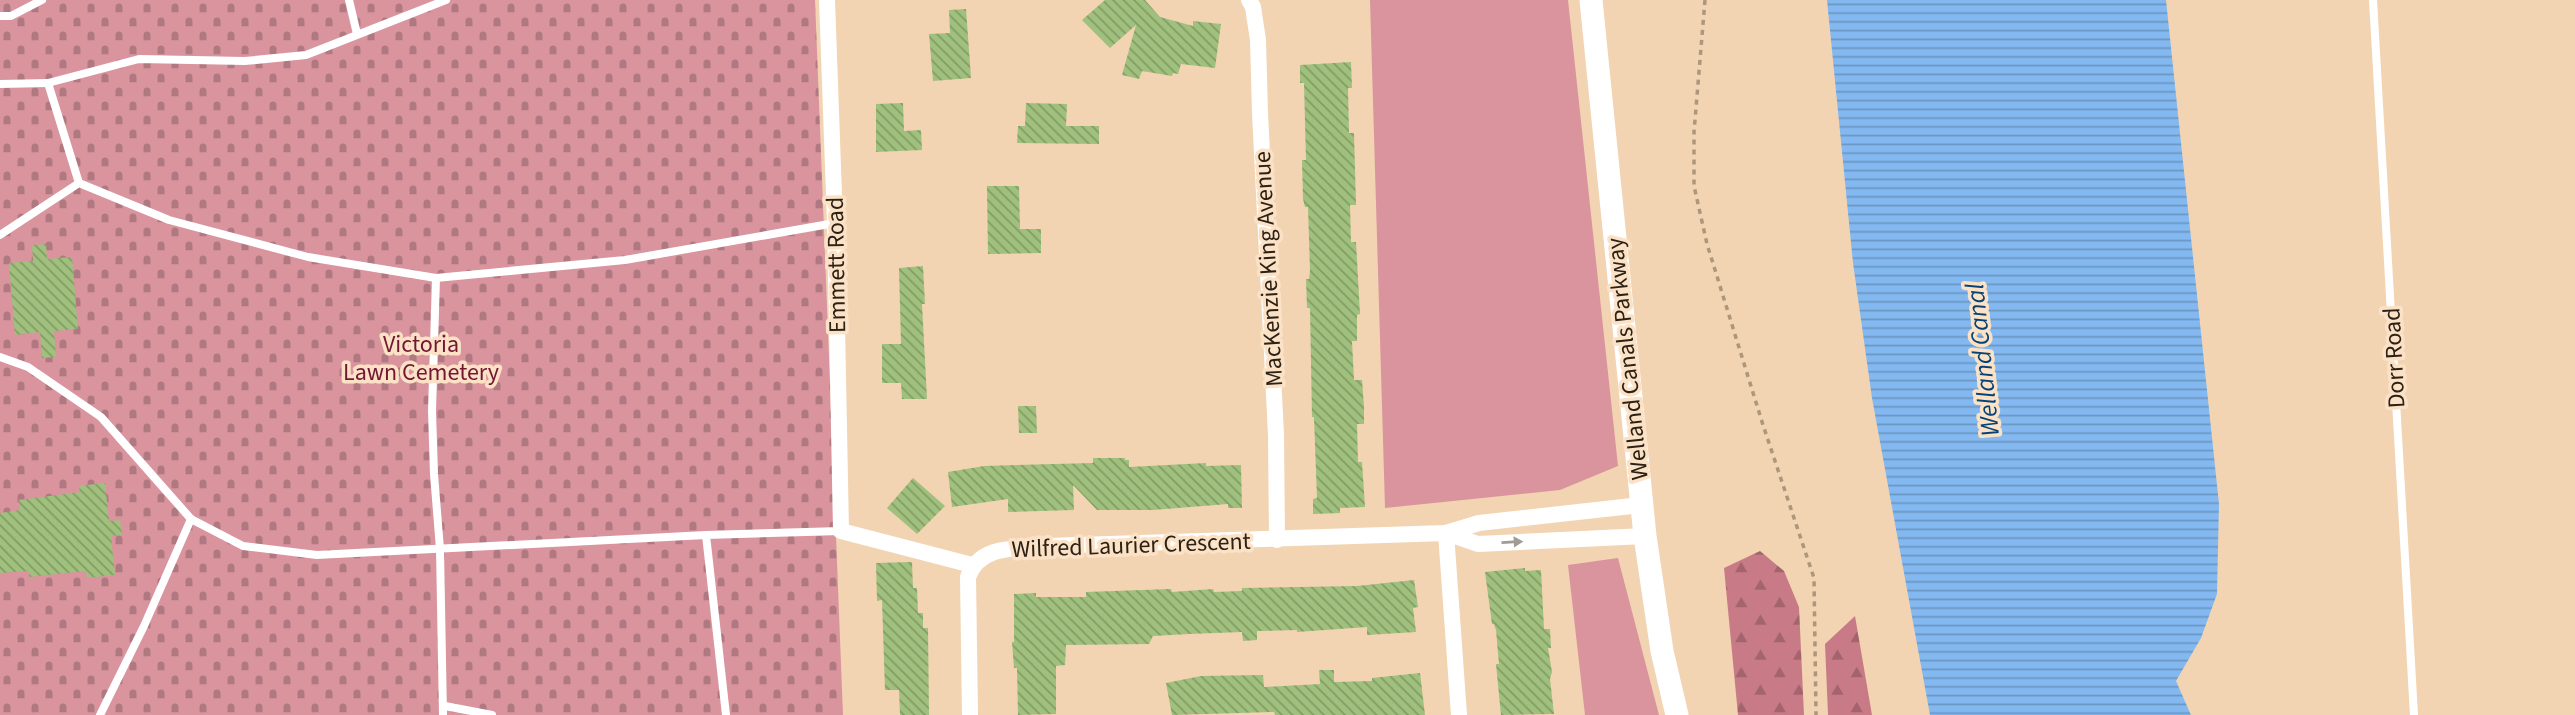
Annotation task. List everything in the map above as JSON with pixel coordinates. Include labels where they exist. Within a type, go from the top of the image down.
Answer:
[{"type":"main road","name":"Welland Canals Parkway","points":[[1591,0],[1644,536],[1662,651],[1677,715]]},
{"type":"street","name":"Emmett Road","points":[[827,0],[835,223],[841,531]]},
{"type":"street","name":"MacKenzie King Avenue","points":[[1248,0],[1253,7],[1260,66],[1276,435],[1277,540]]},
{"type":"street","name":"Wilfred Laurier Crescent","points":[[972,565],[988,552],[1015,549],[1446,533],[1479,523],[1641,505]]},
{"type":"street","points":[[841,531],[972,565],[968,577],[971,715]]},
{"type":"street","name":"Wilfred Laurier Crescent","points":[[1446,533],[1478,544],[1644,536]]},
{"type":"street","points":[[1446,533],[1459,715]]},
{"type":"lane","points":[[0,16],[11,16],[42,0]]},
{"type":"lane","points":[[349,0],[357,34]]},
{"type":"lane","points":[[0,84],[48,83],[139,59],[245,61],[306,55],[446,0]]},
{"type":"lane","name":"Dorr Road","points":[[2373,0],[2414,715]]},
{"type":"lane","points":[[48,83],[79,183]]},
{"type":"lane","points":[[79,183],[169,220],[308,257],[436,278],[625,260],[835,223]]},
{"type":"lane","points":[[0,235],[79,183]]},
{"type":"lane","points":[[436,278],[432,411],[440,549],[444,711],[492,715]]},
{"type":"lane","points":[[0,357],[28,367],[101,417],[191,519],[243,546],[317,555],[706,535],[841,531]]},
{"type":"lane","points":[[100,715],[144,626],[191,519]]},
{"type":"lane","points":[[706,535],[726,715]]},
{"type":"path","points":[[1706,0],[1694,132],[1694,186],[1707,244],[1814,578],[1816,715]]},
{"type":"green space","name":"Victoria Lawn Cemetery","points":[[0,0],[815,0],[843,715],[0,715]]},
{"type":"green space","points":[[1370,0],[1568,0],[1618,466],[1560,490],[1385,508]]},
{"type":"green space","points":[[1760,551],[1784,571],[1799,607],[1804,715],[1738,715],[1724,568]]},
{"type":"green space","points":[[1618,558],[1659,715],[1585,715],[1568,565]]},
{"type":"green space","points":[[1855,616],[1872,715],[1828,715],[1825,644]]},
{"type":"water","name":"Welland Canal","points":[[1827,0],[2166,0],[2219,504],[2217,594],[2201,638],[2176,681],[2191,715],[1930,715],[1872,398],[1853,263]]},
{"type":"building","points":[[1105,0],[1145,0],[1160,17],[1193,26],[1193,21],[1221,24],[1215,68],[1181,64],[1178,74],[1173,73],[1172,76],[1142,71],[1139,79],[1122,75],[1136,25],[1110,48],[1082,20]]},
{"type":"building","points":[[966,9],[971,78],[933,81],[929,34],[950,33],[949,10]]},
{"type":"building","points":[[1351,62],[1352,88],[1348,88],[1349,133],[1354,133],[1356,205],[1350,205],[1351,242],[1356,242],[1360,314],[1357,315],[1357,341],[1352,341],[1354,380],[1362,380],[1364,424],[1357,424],[1358,462],[1362,462],[1365,507],[1340,508],[1340,513],[1313,514],[1313,499],[1317,498],[1310,308],[1307,308],[1306,279],[1309,279],[1310,271],[1308,207],[1305,207],[1303,199],[1302,160],[1306,160],[1304,83],[1300,83],[1300,65]]},
{"type":"building","points":[[903,103],[904,131],[921,130],[922,150],[876,152],[876,104]]},
{"type":"building","points":[[1026,103],[1067,104],[1066,126],[1099,126],[1099,144],[1017,143],[1018,126],[1025,126]]},
{"type":"building","points":[[987,186],[1019,186],[1020,229],[1041,229],[1041,253],[988,254]]},
{"type":"building","points":[[46,244],[47,259],[72,257],[78,329],[54,331],[56,357],[42,358],[40,332],[15,335],[9,263],[33,261],[32,245]]},
{"type":"building","points":[[923,266],[925,304],[922,304],[927,399],[902,399],[901,383],[882,383],[882,344],[901,344],[899,268]]},
{"type":"building","points":[[1018,406],[1036,406],[1037,433],[1019,433]]},
{"type":"building","points":[[1093,458],[1125,458],[1129,460],[1129,467],[1206,463],[1206,466],[1241,465],[1242,508],[1228,508],[1228,504],[1153,510],[1097,510],[1073,485],[1074,510],[1008,512],[1008,499],[952,507],[948,472],[984,466],[1093,463]]},
{"type":"building","points":[[913,478],[945,506],[917,534],[887,508]]},
{"type":"building","points":[[105,483],[109,521],[120,520],[122,535],[111,536],[115,575],[87,578],[86,571],[29,577],[29,571],[0,573],[0,513],[20,510],[19,500],[80,492],[79,486]]},
{"type":"building","points":[[912,562],[918,613],[923,613],[923,628],[928,628],[929,715],[900,715],[899,690],[885,690],[882,600],[877,601],[876,563]]},
{"type":"building","points":[[1525,568],[1525,571],[1541,570],[1544,629],[1550,629],[1551,648],[1548,648],[1554,714],[1501,715],[1496,630],[1492,624],[1485,572]]},
{"type":"building","points":[[1414,580],[1418,607],[1413,608],[1416,632],[1367,635],[1367,627],[1297,632],[1257,631],[1257,640],[1243,641],[1242,632],[1153,636],[1149,644],[1066,645],[1065,665],[1056,666],[1056,714],[1018,715],[1017,668],[1014,668],[1012,642],[1014,594],[1086,597],[1086,592],[1171,589],[1172,592],[1213,589],[1214,592],[1242,591],[1242,588],[1357,586]]},
{"type":"building","points":[[1319,670],[1334,670],[1334,682],[1372,681],[1372,678],[1420,673],[1425,715],[1275,715],[1274,712],[1172,715],[1166,683],[1201,676],[1263,675],[1264,687],[1320,684]]}]
